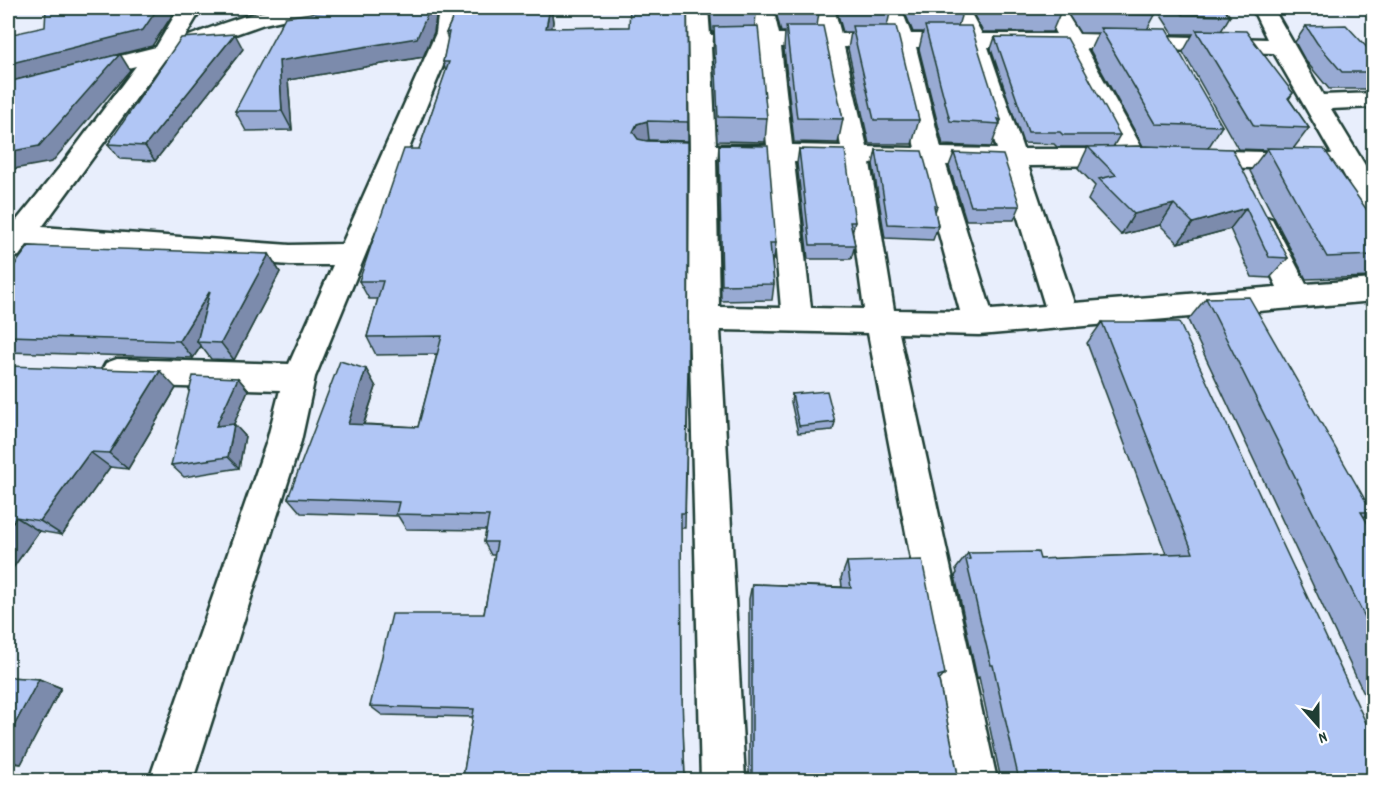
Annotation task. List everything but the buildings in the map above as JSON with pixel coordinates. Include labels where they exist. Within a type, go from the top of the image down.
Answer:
[{"type":"street","points":[[12,232],[39,212],[161,53],[191,8]]},
{"type":"street","points":[[171,780],[284,441],[299,377],[447,33],[450,8]]},
{"type":"street","points":[[698,8],[699,41],[692,151],[704,318],[723,780]]},
{"type":"street","points":[[763,8],[769,41],[797,318]]},
{"type":"street","points":[[824,8],[856,154],[881,322],[975,780]]},
{"type":"street","points":[[891,8],[903,42],[930,155],[979,323]]},
{"type":"street","points":[[958,8],[975,41],[1063,315]]},
{"type":"street","points":[[1053,8],[1072,42],[1154,157]]},
{"type":"street","points":[[1263,8],[1282,46],[1371,196]]},
{"type":"street","points":[[8,91],[161,53],[257,19],[314,13]]},
{"type":"street","points":[[1150,16],[1169,52]]},
{"type":"street","points":[[699,41],[830,39],[903,42],[1072,42],[1169,52],[1282,46]]},
{"type":"street","points":[[1315,103],[1374,100]]},
{"type":"street","points":[[692,151],[930,155],[1014,159],[1154,157],[1223,149],[1350,163]]},
{"type":"street","points":[[1223,149],[1297,296]]},
{"type":"street","points":[[12,232],[290,255],[352,254]]},
{"type":"street","points":[[704,318],[979,323],[1063,315],[1171,323],[1297,296],[1374,290]]},
{"type":"street","points":[[86,370],[299,377]]}]
